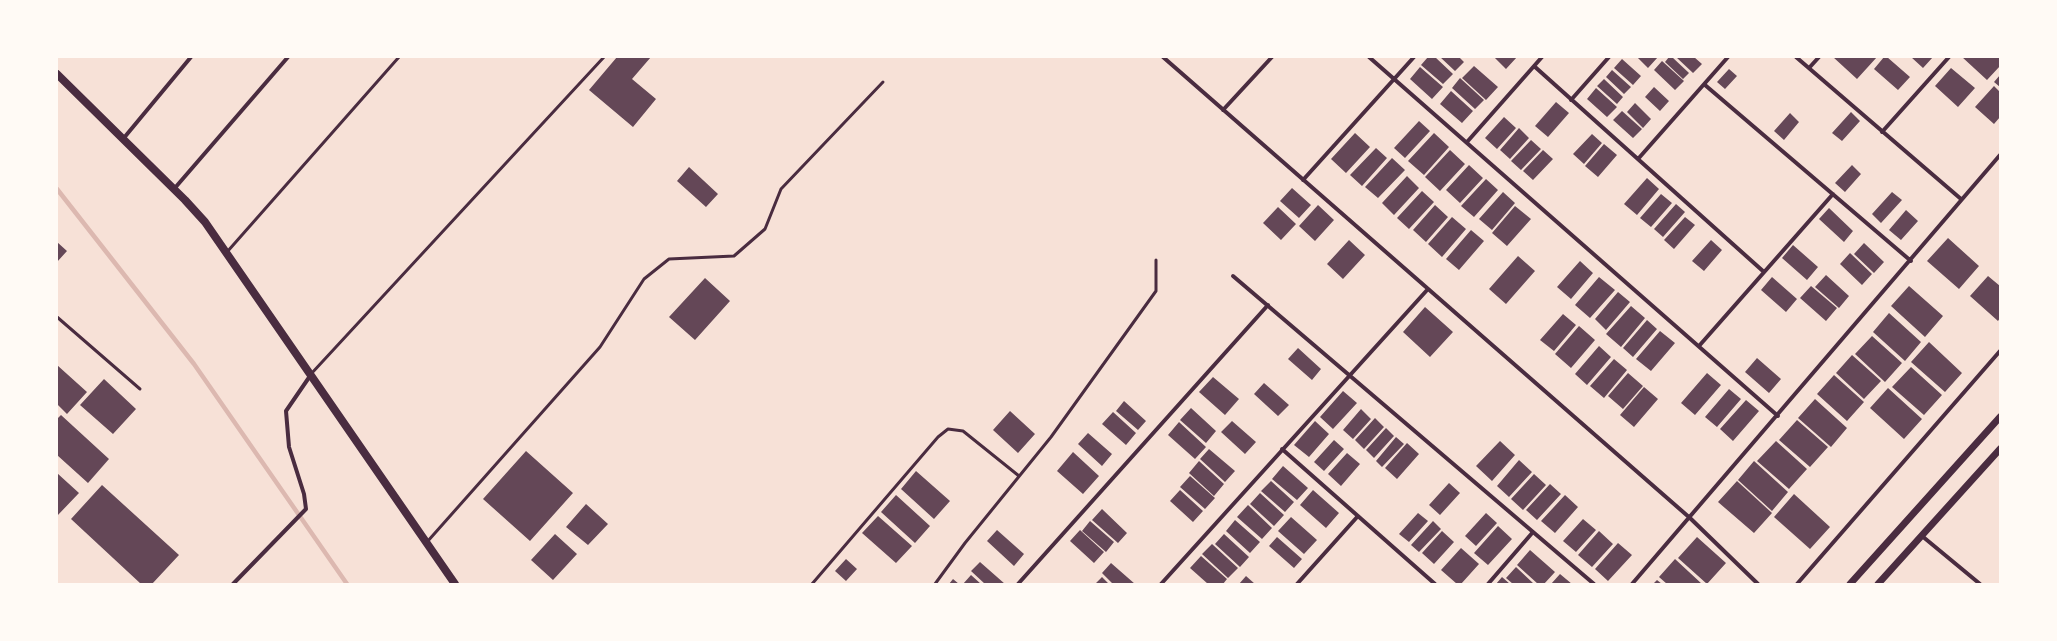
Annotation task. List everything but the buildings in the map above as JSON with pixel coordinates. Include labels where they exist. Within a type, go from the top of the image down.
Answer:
[{"type":"main road","points":[[57,74],[174,189],[205,222],[455,584]]},
{"type":"street","points":[[123,140],[191,57]]},
{"type":"street","points":[[174,189],[288,57]]},
{"type":"street","points":[[1163,57],[1690,518],[1758,584]]},
{"type":"street","points":[[1223,110],[1272,57]]},
{"type":"street","points":[[1369,57],[1778,416]]},
{"type":"street","points":[[1303,180],[1414,57]]},
{"type":"street","points":[[1467,142],[1542,57]]},
{"type":"street","points":[[1571,100],[1609,57]]},
{"type":"street","points":[[1638,159],[1728,57]]},
{"type":"street","points":[[1796,57],[1961,199]]},
{"type":"street","points":[[1808,68],[1819,57]]},
{"type":"street","points":[[1882,132],[1949,57]]},
{"type":"street","points":[[1534,66],[1764,272]]},
{"type":"street","points":[[1705,84],[1911,261]]},
{"type":"street","points":[[1632,584],[1911,261],[1961,199],[2000,155]]},
{"type":"street","points":[[1699,346],[1833,194]]},
{"type":"street","points":[[1233,276],[1594,584]]},
{"type":"street","points":[[1161,584],[1428,289]]},
{"type":"street","points":[[1018,584],[1268,305]]},
{"type":"street","points":[[1797,584],[2000,351]]},
{"type":"street","points":[[233,584],[306,509],[304,494],[289,447],[286,411],[310,376]]},
{"type":"street","points":[[1850,584],[2000,417]]},
{"type":"street","points":[[1282,449],[1435,584]]},
{"type":"street","points":[[1878,584],[2000,449]]},
{"type":"street","points":[[1297,584],[1358,516]]},
{"type":"street","points":[[1488,584],[1533,532]]},
{"type":"street","points":[[1922,536],[1980,584]]},
{"type":"lane","points":[[226,253],[399,57]]},
{"type":"lane","points":[[310,376],[604,57]]},
{"type":"lane","points":[[426,542],[600,347],[644,279],[669,260],[734,256],[765,229],[781,189],[884,82]]},
{"type":"lane","points":[[935,584],[1051,436],[1156,291],[1156,260]]},
{"type":"lane","points":[[57,317],[140,389]]},
{"type":"lane","points":[[812,584],[938,437],[948,429],[963,431],[1019,476]]},
{"type":"waterway","points":[[57,189],[194,364],[347,584]]}]
